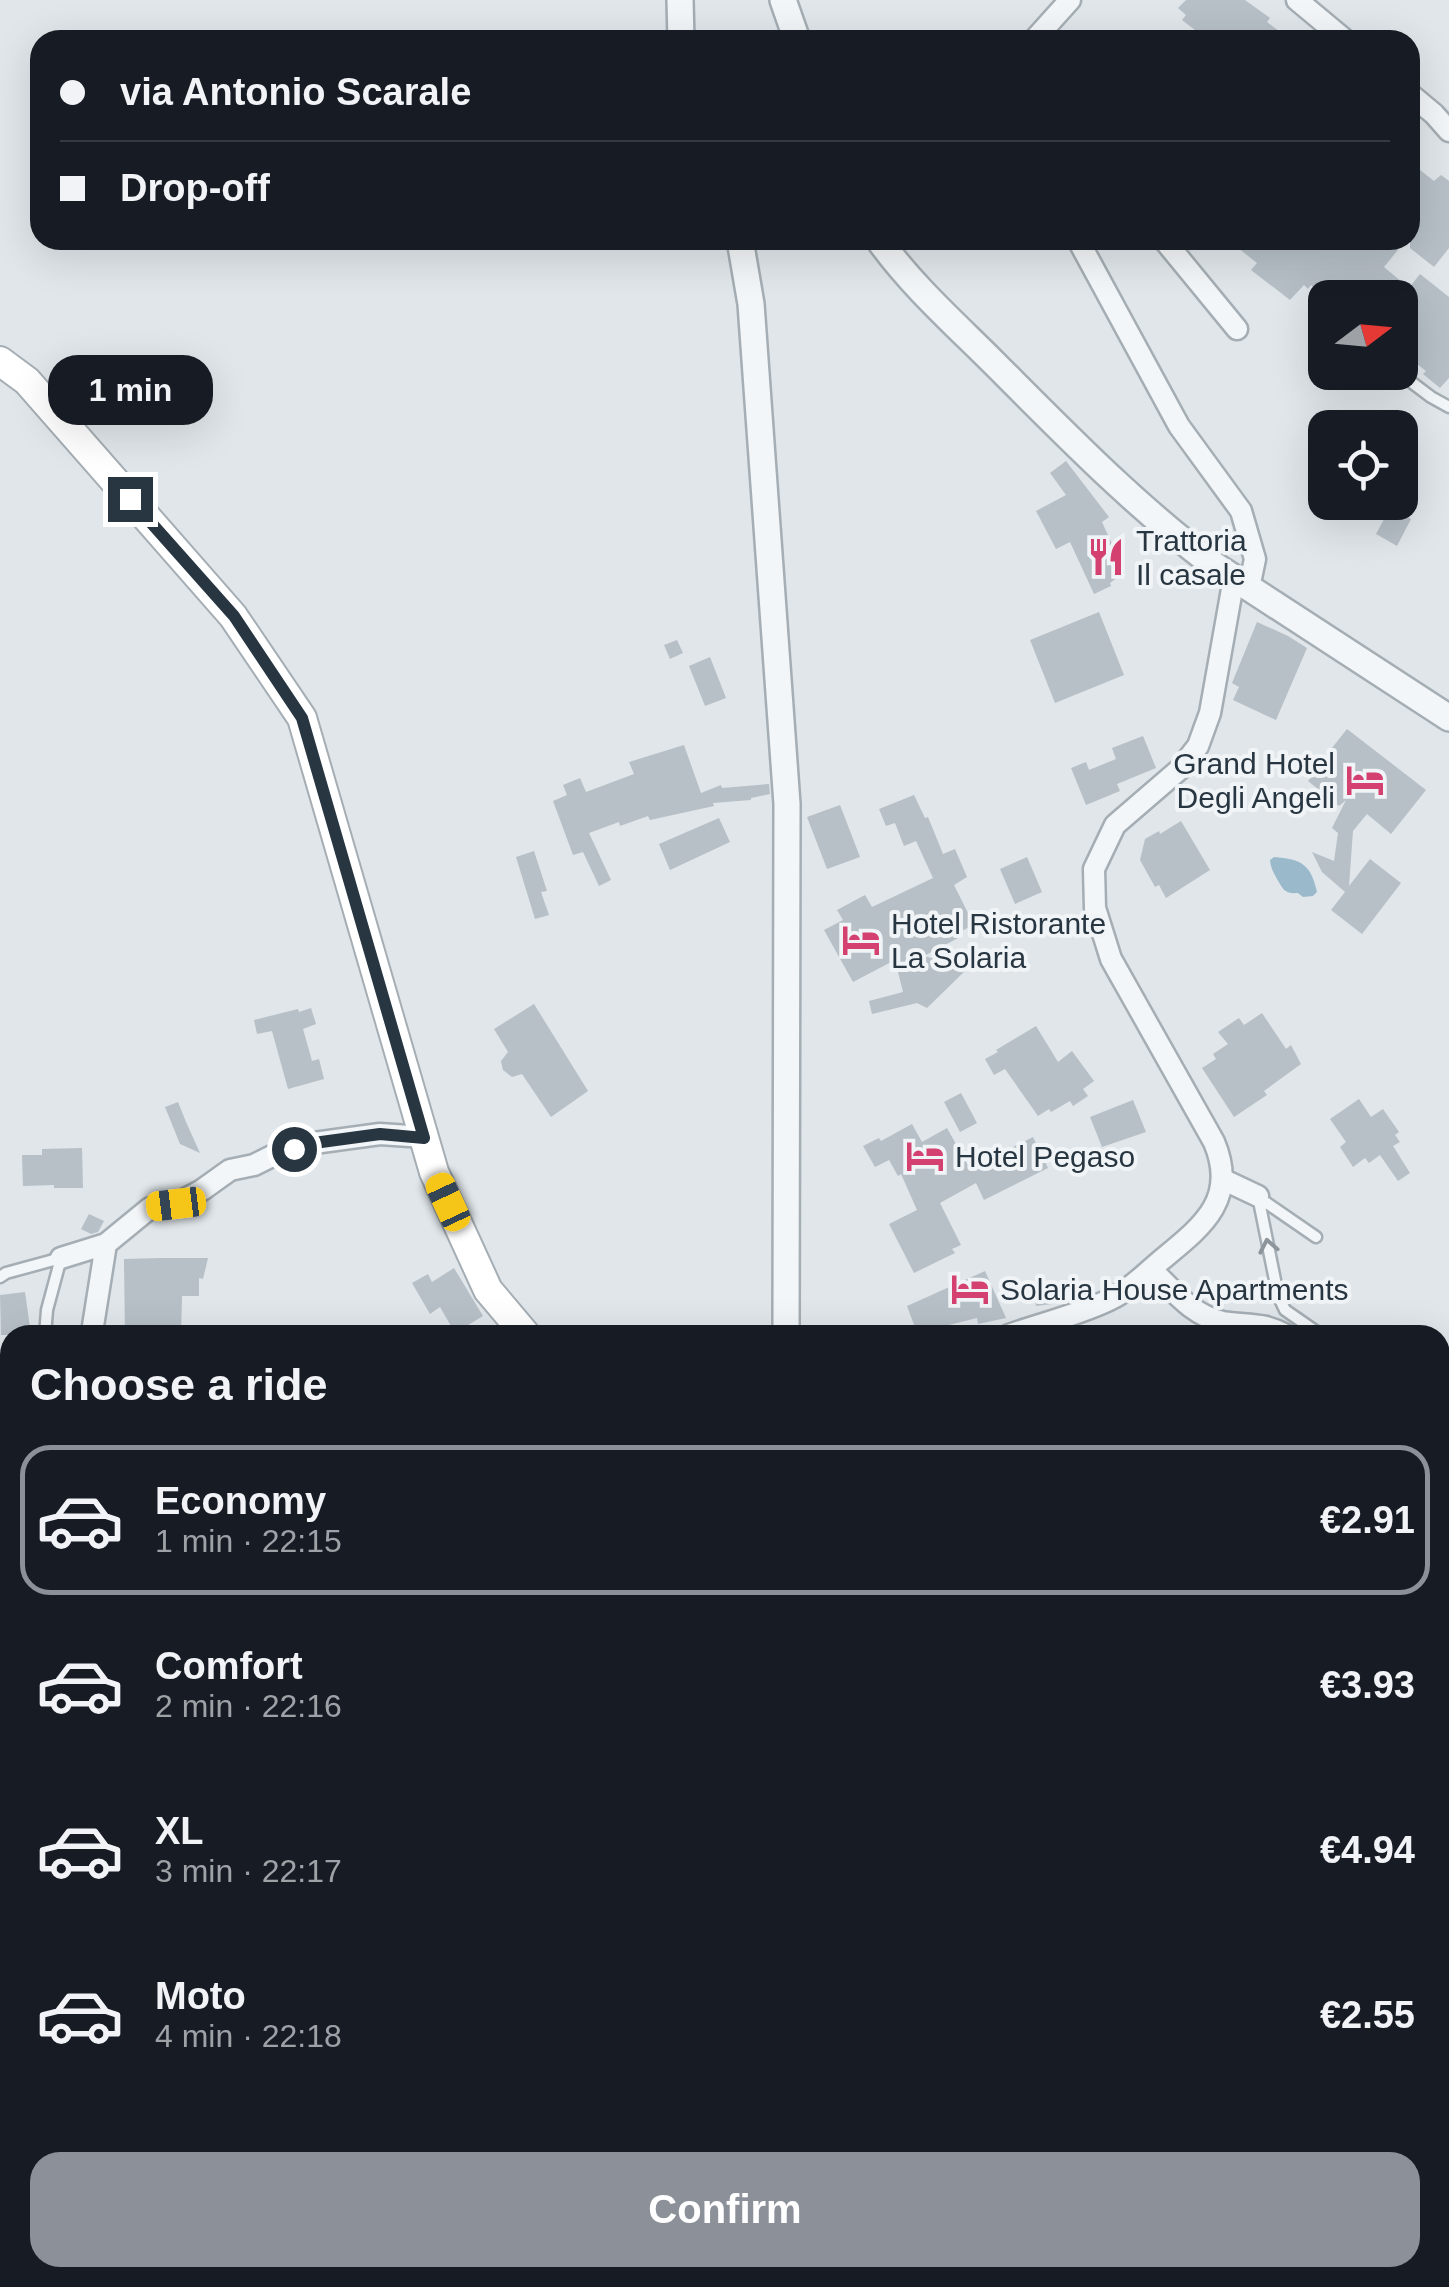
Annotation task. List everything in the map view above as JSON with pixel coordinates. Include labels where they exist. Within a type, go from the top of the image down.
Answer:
[{"type":"main road","points":[[0,362],[27,382],[234,616],[302,718],[434,1172],[488,1290],[518,1325]]},
{"type":"street","points":[[680,0],[681,30]]},
{"type":"street","points":[[783,0],[794,30]]},
{"type":"street","points":[[1043,30],[1070,0]]},
{"type":"street","points":[[1297,0],[1333,30]]},
{"type":"street","points":[[1420,102],[1449,131]]},
{"type":"street","points":[[742,250],[751,304],[787,804],[786,1325]]},
{"type":"street","points":[[887,250],[922,292],[1115,483],[1176,536],[1449,718]]},
{"type":"street","points":[[1037,1325],[1113,1298],[1201,1227],[1216,1205],[1222,1179],[1219,1154],[1112,959],[1095,908],[1094,870],[1115,826],[1180,769],[1198,746],[1242,583],[1255,559],[1241,511],[1178,426],[1083,250]]},
{"type":"street","points":[[1172,250],[1238,329]]},
{"type":"street","points":[[61,1258],[106,1244],[150,1208],[176,1204],[230,1170],[274,1155],[314,1143],[380,1134],[424,1138]]},
{"type":"street","points":[[1222,1179],[1258,1196]]},
{"type":"street","points":[[93,1325],[106,1244]]},
{"type":"street","points":[[1151,1269],[1190,1308],[1218,1321],[1254,1325]]},
{"type":"lane","points":[[1418,387],[1449,407]]},
{"type":"lane","points":[[1258,1196],[1316,1236]]},
{"type":"lane","points":[[1258,1196],[1278,1295],[1284,1310],[1306,1325]]},
{"type":"lane","points":[[0,1277],[61,1258]]},
{"type":"lane","points":[[46,1325],[61,1258]]},
{"type":"water","points":[[1274,857],[1304,865],[1317,892],[1303,897],[1285,890],[1272,868],[1270,860]]},
{"type":"building","points":[[1186,0],[1245,0],[1270,18],[1267,22],[1278,30],[1195,30],[1182,20],[1186,15],[1178,8]]},
{"type":"building","points":[[1420,170],[1434,181],[1441,175],[1449,181],[1449,248],[1434,267],[1413,250],[1420,250]]},
{"type":"building","points":[[1241,250],[1398,250],[1384,267],[1399,280],[1308,280],[1308,289],[1304,285],[1290,300],[1251,270],[1257,263]]},
{"type":"building","points":[[1420,274],[1449,297],[1449,378],[1440,388],[1423,374],[1426,371],[1418,365],[1415,280]]},
{"type":"building","points":[[1066,461],[1109,517],[1102,522],[1125,572],[1111,586],[1094,594],[1070,542],[1056,549],[1036,511],[1066,495],[1050,473]]},
{"type":"building","points":[[1384,520],[1410,520],[1397,546],[1376,534]]},
{"type":"building","points":[[1099,612],[1124,675],[1055,703],[1030,640]]},
{"type":"building","points":[[1257,622],[1307,648],[1276,720],[1233,700],[1239,687],[1232,683]]},
{"type":"building","points":[[677,640],[683,653],[670,659],[664,645]]},
{"type":"building","points":[[710,657],[726,698],[705,706],[689,666]]},
{"type":"building","points":[[1347,729],[1426,790],[1391,834],[1367,814],[1353,831],[1349,886],[1370,859],[1401,883],[1362,934],[1331,910],[1345,892],[1322,872],[1312,852],[1334,861],[1338,833],[1332,828],[1346,800],[1339,806],[1308,781],[1315,773],[1309,769],[1320,754],[1324,758]]},
{"type":"building","points":[[1143,736],[1156,768],[1117,784],[1120,791],[1086,805],[1071,768],[1086,762],[1089,770],[1116,759],[1112,748]]},
{"type":"building","points":[[684,745],[701,793],[721,785],[722,788],[769,784],[770,794],[713,803],[714,806],[650,820],[648,816],[620,826],[619,822],[589,833],[611,880],[599,886],[583,852],[573,855],[553,801],[567,795],[563,785],[580,778],[586,792],[634,774],[629,762]]},
{"type":"building","points":[[914,795],[943,854],[955,849],[967,877],[954,885],[974,925],[959,932],[962,936],[924,956],[968,968],[927,1008],[917,1003],[872,1014],[869,1001],[903,992],[895,960],[853,982],[824,930],[843,920],[837,910],[865,895],[872,907],[933,878],[916,841],[904,846],[895,823],[886,826],[879,809]]},
{"type":"building","points":[[840,805],[860,857],[827,869],[807,817]]},
{"type":"building","points":[[719,818],[730,842],[670,870],[659,844]]},
{"type":"building","points":[[1181,821],[1210,870],[1166,898],[1140,860],[1145,839]]},
{"type":"building","points":[[534,851],[547,891],[541,892],[549,915],[535,919],[516,857]]},
{"type":"building","points":[[1027,857],[1042,892],[1015,904],[1000,869]]},
{"type":"building","points":[[534,1004],[588,1091],[551,1117],[522,1074],[512,1077],[503,1070],[501,1061],[508,1052],[494,1029]]},
{"type":"building","points":[[311,1008],[316,1024],[303,1029],[312,1061],[319,1059],[324,1079],[288,1089],[272,1031],[257,1034],[254,1020]]},
{"type":"building","points":[[1262,1013],[1286,1049],[1291,1045],[1301,1064],[1264,1091],[1267,1095],[1234,1117],[1202,1068],[1228,1044],[1218,1032],[1239,1018],[1244,1025]]},
{"type":"building","points":[[1036,1026],[1058,1062],[1072,1051],[1094,1081],[1083,1089],[1088,1096],[1073,1106],[1070,1101],[1038,1116],[1005,1069],[994,1075],[985,1059]]},
{"type":"building","points":[[961,1093],[977,1123],[960,1132],[944,1102]]},
{"type":"building","points":[[1359,1099],[1371,1117],[1383,1109],[1399,1132],[1395,1135],[1400,1142],[1393,1146],[1410,1173],[1398,1181],[1380,1155],[1369,1163],[1365,1158],[1353,1167],[1340,1147],[1346,1142],[1330,1119]]},
{"type":"building","points":[[1133,1100],[1146,1132],[1102,1147],[1090,1117]]},
{"type":"building","points":[[178,1102],[200,1153],[180,1144],[165,1107]]},
{"type":"building","points":[[912,1124],[922,1142],[947,1128],[970,1169],[1033,1137],[1048,1168],[984,1200],[976,1183],[940,1203],[961,1245],[952,1249],[955,1253],[914,1273],[889,1224],[917,1210],[901,1174],[898,1176],[889,1160],[875,1167],[863,1146]]},
{"type":"building","points":[[82,1148],[83,1188],[23,1186],[22,1155],[42,1155],[42,1149]]},
{"type":"building","points":[[89,1214],[104,1221],[98,1232],[91,1234],[81,1229]]},
{"type":"building","points":[[208,1258],[203,1279],[199,1278],[199,1296],[182,1296],[181,1325],[125,1325],[124,1259]]},
{"type":"building","points":[[454,1268],[483,1316],[468,1325],[450,1325],[440,1307],[430,1314],[412,1283],[428,1274],[432,1282]]},
{"type":"building","name":"Solaria House Apartments","points":[[985,1271],[1006,1318],[978,1324],[977,1318],[949,1325],[914,1325],[907,1306]]},
{"type":"building","points":[[1049,1287],[1052,1304],[1036,1306],[1034,1290]]},
{"type":"building","points":[[25,1292],[30,1325],[1,1325],[0,1295]]},
{"type":"place","name":"Trattoria Il casale","points":[[1106,557]]},
{"type":"place","name":"Grand Hotel Degli Angeli","points":[[1365,780]]},
{"type":"place","name":"Hotel Ristorante La Solaria","points":[[861,940]]},
{"type":"place","name":"Hotel Pegaso","points":[[925,1156]]},
{"type":"place","name":"Solaria House Apartments","points":[[970,1289]]},
{"type":"route","points":[[130,499],[234,616],[302,718],[424,1138],[380,1134],[294,1149]]}]
